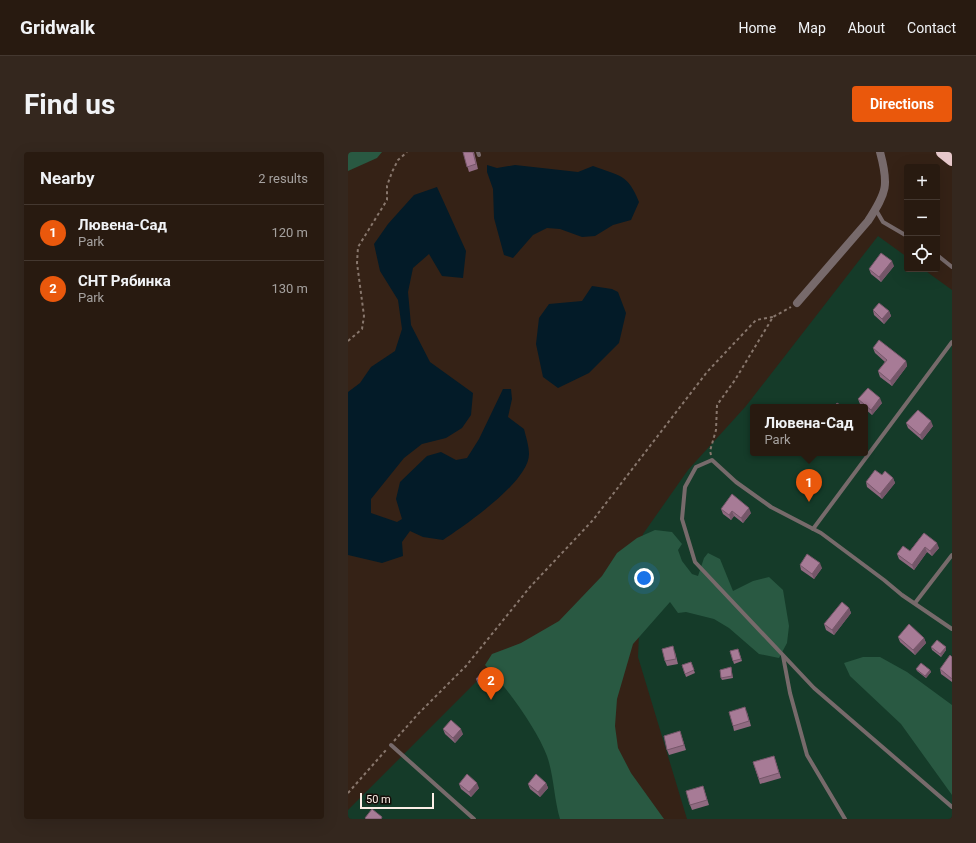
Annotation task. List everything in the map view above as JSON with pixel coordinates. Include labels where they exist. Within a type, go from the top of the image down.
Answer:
[{"type":"highway","points":[[942,152],[952,160]]},
{"type":"street","points":[[797,303],[876,210],[884,192],[886,175],[880,152]]},
{"type":"lane","points":[[876,210],[883,222],[904,234]]},
{"type":"lane","points":[[940,257],[952,267]]},
{"type":"lane","points":[[868,455],[952,342]]},
{"type":"lane","points":[[813,529],[867,456]]},
{"type":"lane","points":[[952,629],[813,529],[771,507],[736,482],[712,460],[696,467],[686,486],[682,519],[695,562],[814,688],[952,807]]},
{"type":"lane","points":[[914,603],[952,555]]},
{"type":"lane","points":[[783,656],[790,693],[806,755],[845,819]]},
{"type":"lane","points":[[391,745],[474,819]]},
{"type":"path","points":[[348,341],[362,329],[364,316],[357,263],[358,247],[388,200],[388,186],[398,160],[407,152]]},
{"type":"path","points":[[348,793],[418,714],[466,666],[530,587],[593,520],[707,372],[756,320],[773,317],[797,303]]},
{"type":"path","points":[[712,460],[710,451],[716,430],[717,405],[735,380],[773,317]]},
{"type":"green space","points":[[348,152],[382,152],[377,158],[348,171]]},
{"type":"green space","points":[[878,236],[904,255],[904,272],[927,272],[952,290],[952,819],[687,819],[638,657],[643,534],[688,470],[746,406]]},
{"type":"green space","points":[[655,530],[672,532],[682,544],[678,550],[682,561],[692,574],[698,576],[704,558],[708,553],[720,559],[733,591],[753,581],[769,577],[783,590],[789,626],[787,643],[779,658],[759,654],[729,628],[714,619],[686,612],[678,613],[670,602],[633,644],[617,699],[615,726],[618,748],[631,773],[664,819],[560,819],[556,804],[553,779],[547,756],[542,745],[520,708],[485,665],[492,654],[521,643],[559,621],[602,576],[617,553],[637,538]]},
{"type":"green space","points":[[863,657],[880,657],[907,672],[952,705],[952,795],[901,724],[850,676],[844,663]]},
{"type":"green space","points":[[499,659],[549,742],[564,819],[348,819],[348,810]]},
{"type":"water","points":[[487,165],[497,168],[515,165],[578,172],[593,166],[622,177],[631,186],[639,202],[631,220],[613,225],[595,236],[582,237],[560,229],[547,228],[533,235],[513,258],[504,255],[494,218],[493,189],[487,172]]},
{"type":"water","points":[[437,187],[466,251],[463,278],[442,276],[429,254],[413,268],[408,292],[411,325],[430,362],[473,393],[471,415],[462,428],[446,438],[422,444],[404,458],[371,499],[371,513],[397,522],[402,519],[396,499],[400,482],[427,456],[441,452],[456,460],[467,458],[479,439],[503,389],[511,389],[512,399],[508,417],[524,429],[529,454],[526,465],[519,477],[508,490],[480,514],[443,540],[423,537],[410,531],[402,542],[403,556],[382,563],[348,555],[348,392],[360,383],[371,367],[395,351],[402,329],[398,300],[380,271],[374,244],[388,224],[414,195]]},
{"type":"water","points":[[592,286],[612,289],[618,292],[626,313],[619,343],[589,373],[558,388],[543,377],[536,344],[539,318],[549,304],[582,301]]},
{"type":"building","points":[[463,152],[473,152],[476,164],[467,167]]},
{"type":"building","points":[[881,253],[892,261],[879,277],[869,269]]},
{"type":"building","points":[[879,303],[889,311],[882,319],[873,310]]},
{"type":"building","points":[[879,340],[906,361],[890,381],[878,371],[887,360],[873,348]]},
{"type":"building","points":[[868,388],[880,398],[871,410],[868,407],[868,404],[864,404],[858,399]]},
{"type":"building","points":[[918,410],[931,421],[920,435],[906,423]]},
{"type":"building","points":[[875,470],[882,475],[885,471],[893,478],[880,494],[866,482]]},
{"type":"building","points":[[732,494],[749,508],[741,518],[732,511],[729,515],[721,509]]},
{"type":"building","points":[[924,533],[937,543],[930,551],[925,547],[912,565],[897,554],[903,546],[910,551]]},
{"type":"building","points":[[807,554],[820,563],[812,574],[800,565]]},
{"type":"building","points":[[842,602],[849,608],[832,630],[824,624]]},
{"type":"building","points":[[909,624],[924,638],[913,650],[898,637]]},
{"type":"building","points":[[937,640],[946,647],[940,654],[931,647]]},
{"type":"building","points":[[673,646],[676,659],[665,661],[662,649]]},
{"type":"building","points":[[738,649],[741,659],[733,661],[730,651]]},
{"type":"building","points":[[950,655],[952,657],[952,679],[940,669]]},
{"type":"building","points":[[691,662],[694,670],[685,674],[682,665]]},
{"type":"building","points":[[921,663],[930,670],[925,676],[916,669]]},
{"type":"building","points":[[731,667],[732,676],[721,678],[720,670]]},
{"type":"building","points":[[484,670],[494,678],[487,687],[476,679]]},
{"type":"building","points":[[745,707],[749,721],[733,726],[729,712]]},
{"type":"building","points":[[451,720],[461,729],[453,738],[443,729]]},
{"type":"building","points":[[680,731],[684,745],[667,750],[664,736]]},
{"type":"building","points":[[774,756],[779,773],[759,779],[753,762]]},
{"type":"building","points":[[467,774],[477,783],[469,792],[459,784]]},
{"type":"building","points":[[536,774],[546,783],[538,792],[528,784]]},
{"type":"building","points":[[703,786],[707,800],[690,805],[686,791]]},
{"type":"building","points":[[372,809],[382,817],[381,819],[365,818]]},
{"type":"place","name":"Лювена-Сад","points":[[809,502]]},
{"type":"place","name":"СНТ Рябинка","points":[[491,700]]}]
